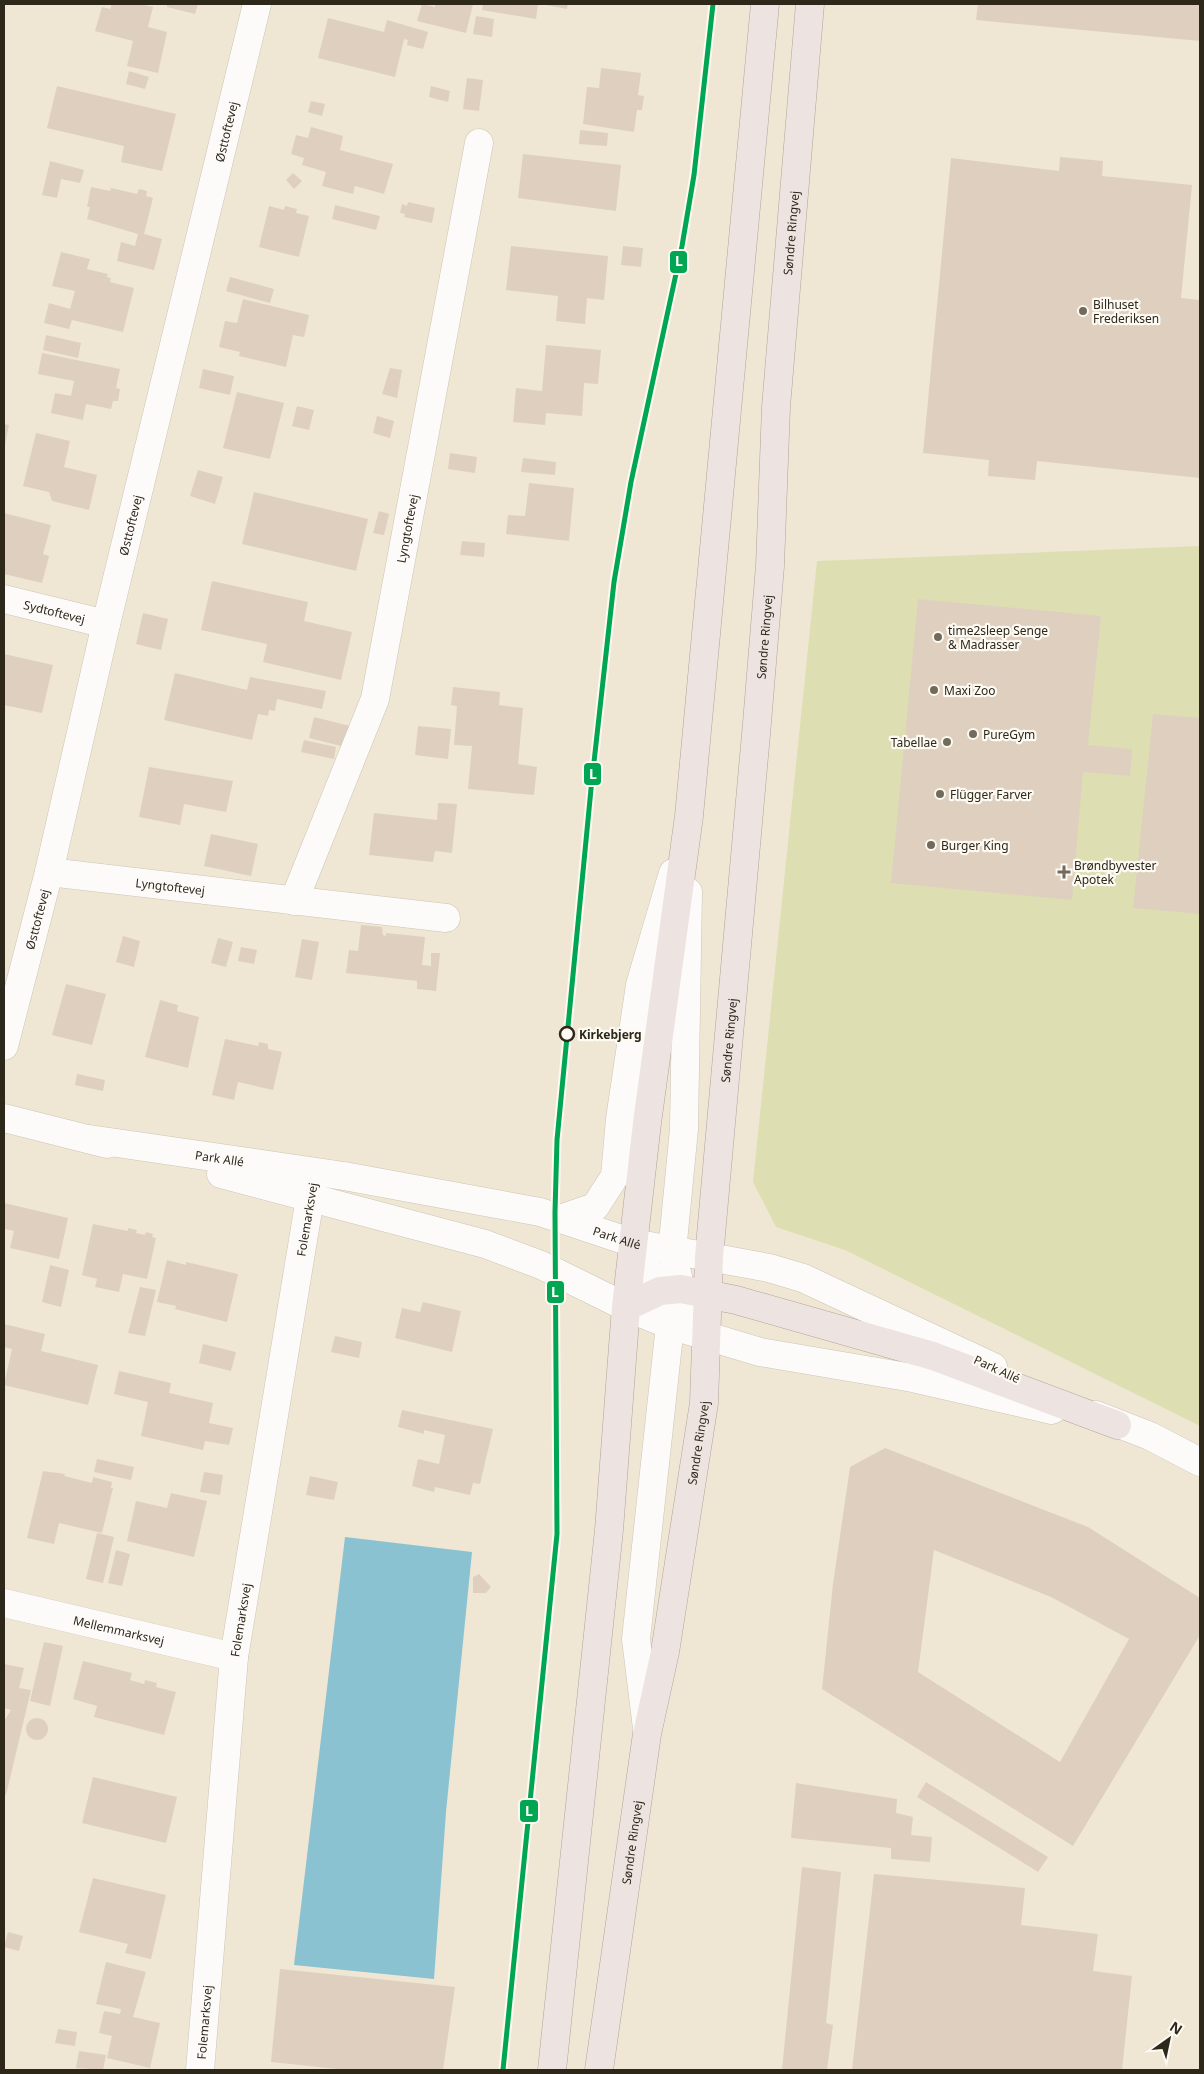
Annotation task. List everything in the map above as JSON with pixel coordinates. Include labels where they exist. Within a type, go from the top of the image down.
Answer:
[{"type":"main road","points":[[552,2070],[609,1530],[626,1308],[633,1243],[689,816],[765,4]]},
{"type":"main road","name":"Søndre Ringvej","points":[[599,2070],[648,1734],[664,1652],[704,1403],[706,1335],[682,1292],[709,1257],[770,566],[776,407],[810,4]]},
{"type":"main road","points":[[626,1308],[682,1292],[798,1316],[933,1356],[1117,1425]]},
{"type":"street","name":"Østtoftevej","points":[[4,1046],[49,872],[106,624],[257,4]]},
{"type":"street","name":"Lyngtoftevej","points":[[294,901],[375,699],[479,143]]},
{"type":"street","name":"Sydtoftevej","points":[[4,599],[106,624]]},
{"type":"street","points":[[560,1218],[595,1207],[615,1176],[620,1119],[640,985],[689,816]]},
{"type":"street","points":[[648,1734],[636,1640],[670,1325],[682,1292],[672,1252],[684,1129],[689,816]]},
{"type":"street","name":"Lyngtoftevej","points":[[49,872],[446,918]]},
{"type":"street","name":"Park Allé","points":[[4,1118],[89,1139],[312,1185],[531,1211],[560,1218],[633,1243],[672,1252],[769,1268],[803,1278],[1117,1425]]},
{"type":"street","name":"Park Allé","points":[[312,1185],[541,1265],[626,1308],[670,1325],[760,1352],[913,1378],[1117,1425],[1150,1436],[1200,1462]]},
{"type":"street","name":"Folemarksvej","points":[[200,2070],[234,1657],[312,1185]]},
{"type":"street","points":[[633,1243],[682,1292]]},
{"type":"street","name":"Mellemmarksvej","points":[[4,1604],[234,1657]]},
{"type":"green space","points":[[1200,546],[1200,1426],[845,1250],[776,1227],[753,1182],[817,561]]},
{"type":"water","points":[[345,1537],[472,1552],[446,1812],[434,1979],[294,1965]]},
{"type":"building","points":[[112,4],[140,4],[153,7],[148,27],[167,32],[158,73],[127,66],[133,41],[95,31],[102,7],[110,9]]},
{"type":"building","points":[[167,4],[198,4],[195,14],[167,7]]},
{"type":"building","points":[[422,4],[435,7],[435,4],[473,4],[466,33],[417,21]]},
{"type":"building","points":[[483,4],[538,4],[536,19],[482,10]]},
{"type":"building","points":[[541,4],[568,4],[567,9]]},
{"type":"building","points":[[978,4],[1200,4],[1200,41],[976,20]]},
{"type":"building","points":[[476,16],[494,19],[492,37],[473,34]]},
{"type":"building","points":[[328,18],[384,32],[387,20],[428,32],[423,49],[407,45],[408,40],[404,39],[395,77],[318,58]]},
{"type":"building","points":[[601,68],[641,73],[638,95],[644,96],[642,110],[637,110],[634,132],[583,124],[587,87],[599,88]]},
{"type":"building","points":[[129,71],[149,77],[145,89],[126,84]]},
{"type":"building","points":[[467,78],[483,80],[479,111],[463,109]]},
{"type":"building","points":[[57,86],[176,114],[162,171],[121,162],[124,146],[47,128]]},
{"type":"building","points":[[431,86],[450,91],[448,102],[429,97]]},
{"type":"building","points":[[311,101],[325,104],[322,116],[308,112]]},
{"type":"building","points":[[311,127],[343,136],[340,150],[393,164],[384,194],[355,186],[353,194],[322,186],[326,172],[302,165],[304,158],[291,154],[296,135],[308,138]]},
{"type":"building","points":[[580,130],[608,133],[607,146],[579,144]]},
{"type":"building","points":[[523,154],[621,165],[616,211],[518,198]]},
{"type":"building","points":[[1060,157],[1103,161],[1102,176],[1192,185],[1181,298],[1200,300],[1200,478],[1037,461],[1035,480],[988,476],[989,460],[923,453],[951,158],[1059,171]]},
{"type":"building","points":[[50,161],[84,170],[80,183],[61,179],[57,198],[42,195]]},
{"type":"building","points":[[293,173],[302,181],[294,189],[286,180]]},
{"type":"building","points":[[91,187],[110,191],[111,188],[137,194],[139,189],[147,191],[146,196],[153,198],[144,234],[162,239],[154,270],[117,261],[121,242],[135,246],[138,234],[87,219]]},
{"type":"building","points":[[408,202],[435,208],[432,223],[404,217],[405,214],[400,213],[402,204],[407,206]]},
{"type":"building","points":[[335,205],[380,216],[376,230],[332,219]]},
{"type":"building","points":[[269,206],[284,210],[285,206],[297,209],[296,213],[309,216],[299,257],[259,247]]},
{"type":"building","points":[[511,246],[608,256],[604,300],[587,298],[585,324],[556,321],[558,296],[506,290]]},
{"type":"building","points":[[623,246],[643,248],[641,267],[621,265]]},
{"type":"building","points":[[61,252],[90,259],[87,269],[108,274],[107,277],[111,278],[110,282],[134,288],[123,332],[72,320],[69,329],[44,323],[49,303],[70,309],[75,291],[52,286]]},
{"type":"building","points":[[230,277],[274,289],[270,303],[226,291]]},
{"type":"building","points":[[243,299],[309,315],[304,337],[293,335],[286,367],[239,356],[240,352],[219,347],[225,321],[237,323]]},
{"type":"building","points":[[46,335],[81,343],[78,358],[43,350]]},
{"type":"building","points":[[546,345],[601,350],[598,384],[584,383],[582,416],[546,413],[545,425],[513,422],[516,388],[542,391]]},
{"type":"building","points":[[42,353],[120,369],[116,388],[120,389],[118,401],[113,401],[111,409],[86,404],[83,420],[51,413],[55,393],[71,396],[74,381],[38,374]]},
{"type":"building","points":[[390,368],[402,370],[397,398],[382,394]]},
{"type":"building","points":[[203,369],[234,376],[230,395],[199,388]]},
{"type":"building","points":[[237,392],[284,403],[270,459],[223,448]]},
{"type":"building","points":[[297,406],[314,410],[309,430],[292,426]]},
{"type":"building","points":[[377,416],[394,421],[390,438],[373,433]]},
{"type":"building","points":[[4,424],[9,425],[5,445],[4,444]]},
{"type":"building","points":[[36,433],[70,441],[64,467],[97,475],[89,510],[52,501],[49,492],[23,486]]},
{"type":"building","points":[[450,453],[477,457],[475,473],[448,469]]},
{"type":"building","points":[[523,458],[556,462],[555,475],[521,472]]},
{"type":"building","points":[[198,470],[223,477],[215,504],[190,496]]},
{"type":"building","points":[[529,483],[574,488],[569,541],[506,534],[508,515],[525,516]]},
{"type":"building","points":[[254,492],[368,519],[356,571],[242,544]]},
{"type":"building","points":[[379,511],[389,514],[384,535],[373,533]]},
{"type":"building","points":[[4,513],[51,525],[43,554],[49,556],[42,583],[4,574]]},
{"type":"building","points":[[462,541],[485,543],[484,557],[460,555]]},
{"type":"building","points":[[212,581],[308,602],[304,621],[352,632],[341,680],[263,662],[267,644],[201,630]]},
{"type":"building","points":[[918,599],[1101,616],[1088,745],[1132,749],[1130,776],[1083,772],[1072,900],[891,883]]},
{"type":"building","points":[[143,613],[168,619],[161,650],[136,644]]},
{"type":"building","points":[[4,654],[53,665],[42,713],[4,705]]},
{"type":"building","points":[[175,673],[247,690],[250,677],[326,691],[322,709],[277,699],[275,711],[269,710],[268,716],[258,714],[252,740],[164,720]]},
{"type":"building","points":[[453,687],[500,692],[499,705],[523,708],[518,764],[537,767],[534,795],[468,789],[472,746],[454,745],[457,706],[451,705]]},
{"type":"building","points":[[1153,714],[1200,718],[1200,914],[1133,908]]},
{"type":"building","points":[[314,717],[350,726],[341,746],[309,738]]},
{"type":"building","points":[[418,726],[451,729],[448,759],[415,755]]},
{"type":"building","points":[[304,740],[336,747],[334,759],[301,752]]},
{"type":"building","points":[[149,767],[233,781],[226,812],[184,804],[180,825],[139,817]]},
{"type":"building","points":[[438,803],[457,804],[452,853],[435,851],[433,862],[369,855],[374,813],[437,820]]},
{"type":"building","points":[[211,834],[258,844],[251,876],[204,866]]},
{"type":"building","points":[[361,925],[382,927],[383,935],[386,936],[386,933],[425,937],[422,965],[431,966],[431,953],[440,953],[436,991],[417,989],[417,981],[346,973],[349,950],[358,951]]},
{"type":"building","points":[[123,936],[140,941],[134,967],[116,962]]},
{"type":"building","points":[[218,938],[233,942],[226,967],[211,963]]},
{"type":"building","points":[[302,939],[319,942],[312,980],[295,977]]},
{"type":"building","points":[[241,947],[257,950],[254,964],[238,961]]},
{"type":"building","points":[[66,984],[106,994],[92,1045],[52,1035]]},
{"type":"building","points":[[160,1000],[178,1005],[177,1011],[199,1017],[188,1068],[145,1057]]},
{"type":"building","points":[[225,1039],[258,1046],[259,1042],[268,1044],[268,1049],[282,1052],[273,1090],[238,1082],[234,1100],[212,1095]]},
{"type":"building","points":[[77,1074],[105,1080],[103,1091],[75,1085]]},
{"type":"building","points":[[4,1203],[68,1218],[59,1259],[10,1248],[14,1231],[4,1229]]},
{"type":"building","points":[[93,1224],[128,1231],[128,1228],[137,1230],[136,1233],[145,1235],[146,1232],[153,1234],[152,1237],[156,1238],[147,1279],[123,1274],[119,1292],[95,1287],[97,1279],[82,1275]]},
{"type":"building","points":[[167,1260],[186,1265],[186,1262],[238,1274],[227,1322],[175,1309],[176,1306],[157,1302]]},
{"type":"building","points":[[50,1265],[69,1270],[61,1307],[42,1302]]},
{"type":"building","points":[[140,1287],[156,1290],[145,1336],[128,1333]]},
{"type":"building","points":[[423,1302],[461,1311],[452,1352],[395,1338],[402,1308],[420,1312]]},
{"type":"building","points":[[4,1324],[45,1334],[41,1351],[98,1365],[88,1405],[4,1385],[12,1349],[4,1347]]},
{"type":"building","points":[[335,1336],[362,1342],[359,1358],[331,1352]]},
{"type":"building","points":[[203,1344],[236,1352],[231,1371],[199,1363]]},
{"type":"building","points":[[119,1371],[171,1383],[169,1393],[213,1403],[209,1423],[233,1428],[229,1445],[205,1441],[203,1450],[141,1436],[148,1402],[114,1394]]},
{"type":"building","points":[[402,1410],[493,1429],[480,1484],[473,1483],[470,1495],[435,1487],[434,1492],[412,1486],[418,1459],[439,1464],[445,1435],[424,1430],[424,1434],[398,1427]]},
{"type":"building","points":[[885,1448],[1088,1527],[1200,1598],[1200,1635],[1073,1846],[822,1689],[833,1584],[850,1467]],"holes":[[[934,1550],[1051,1597],[1129,1639],[1060,1762],[918,1672]]]},
{"type":"building","points":[[97,1459],[134,1467],[131,1480],[94,1472]]},
{"type":"building","points":[[43,1471],[65,1474],[64,1476],[92,1483],[93,1477],[112,1482],[111,1488],[113,1488],[102,1533],[59,1523],[54,1544],[27,1538]]},
{"type":"building","points":[[204,1472],[223,1475],[220,1495],[200,1492]]},
{"type":"building","points":[[310,1476],[338,1482],[334,1500],[306,1495]]},
{"type":"building","points":[[171,1493],[207,1501],[194,1557],[127,1541],[136,1501],[167,1508]]},
{"type":"building","points":[[97,1533],[114,1537],[103,1583],[86,1579]]},
{"type":"building","points":[[116,1550],[130,1554],[122,1586],[108,1583]]},
{"type":"building","points":[[479,1574],[491,1587],[486,1593],[473,1593],[473,1577]]},
{"type":"building","points":[[44,1642],[63,1646],[50,1706],[30,1701]]},
{"type":"building","points":[[83,1661],[132,1673],[130,1680],[144,1684],[145,1680],[157,1683],[156,1687],[176,1692],[164,1735],[94,1717],[97,1706],[73,1699]]},
{"type":"building","points":[[4,1664],[24,1668],[19,1688],[31,1690],[6,1795],[4,1794],[4,1721],[11,1710],[4,1708]]},
{"type":"building","points":[[37,1718],[45,1721],[48,1729],[45,1737],[37,1740],[29,1737],[26,1729],[29,1721]]},
{"type":"building","points":[[93,1777],[177,1797],[166,1843],[82,1823]]},
{"type":"building","points":[[926,1782],[1048,1857],[1038,1872],[917,1797]]},
{"type":"building","points":[[796,1783],[897,1799],[896,1813],[913,1817],[911,1835],[932,1837],[930,1862],[891,1859],[891,1848],[791,1838]]},
{"type":"building","points":[[802,1867],[841,1872],[826,2023],[833,2025],[827,2070],[782,2070]]},
{"type":"building","points":[[874,1874],[1025,1888],[1021,1925],[1098,1934],[1093,1971],[1132,1976],[1122,2070],[852,2070]]},
{"type":"building","points":[[93,1878],[166,1895],[151,1959],[125,1953],[128,1944],[79,1932]]},
{"type":"building","points":[[8,1932],[23,1936],[19,1951],[4,1947]]},
{"type":"building","points":[[106,1962],[146,1972],[133,2017],[160,2023],[150,2068],[107,2058],[112,2036],[99,2033],[104,2011],[120,2014],[121,2009],[96,2004]]},
{"type":"building","points":[[280,1969],[455,1987],[443,2070],[347,2070],[271,2062]]},
{"type":"building","points":[[58,2029],[77,2032],[75,2046],[55,2043]]},
{"type":"building","points":[[79,2051],[106,2055],[103,2070],[76,2068]]},
{"type":"transit line","name":"L","points":[[503,2070],[557,1534],[555,1212],[557,1140],[591,789],[614,582],[631,482],[682,246],[694,175],[713,4]]},
{"type":"place","name":"Bilhuset Frederiksen","points":[[1083,311]]},
{"type":"place","name":"time2sleep Senge & Madrasser","points":[[938,637]]},
{"type":"place","name":"Maxi Zoo","points":[[934,690]]},
{"type":"place","name":"PureGym","points":[[973,734]]},
{"type":"place","name":"Tabellae","points":[[947,742]]},
{"type":"place","name":"Flügger Farver","points":[[940,794]]},
{"type":"place","name":"Burger King","points":[[931,845]]},
{"type":"place","name":"Brøndbyvester Apotek","points":[[1064,872]]},
{"type":"place","name":"Kirkebjerg","points":[[567,1034]]}]
